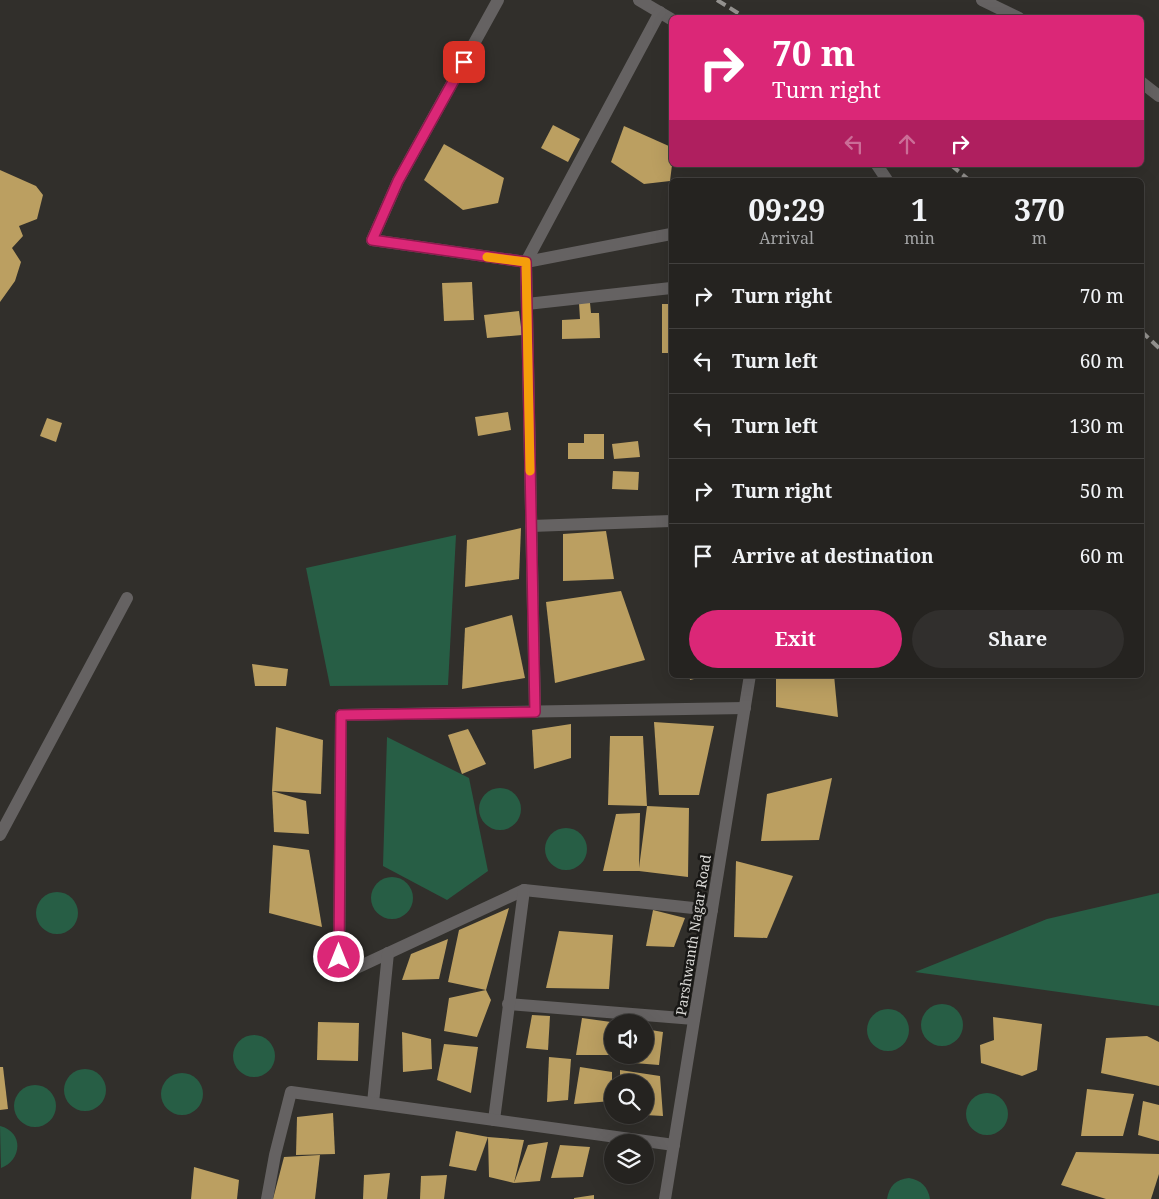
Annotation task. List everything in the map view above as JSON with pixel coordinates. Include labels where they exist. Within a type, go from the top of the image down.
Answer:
[{"type":"street","points":[[498,0],[398,181],[372,240],[526,262],[669,234]]},
{"type":"street","points":[[639,0],[669,18]]},
{"type":"street","points":[[982,0],[1013,15]]},
{"type":"street","points":[[535,712],[526,262],[660,12]]},
{"type":"street","points":[[1144,84],[1159,96]]},
{"type":"street","points":[[878,167],[885,178]]},
{"type":"street","points":[[527,304],[669,288]]},
{"type":"street","points":[[531,526],[669,522]]},
{"type":"street","points":[[0,835],[127,598]]},
{"type":"street","name":"Parshwanth Nagar Road","points":[[665,1199],[750,678]]},
{"type":"street","points":[[712,910],[524,890],[339,976],[341,715],[745,708]]},
{"type":"street","points":[[494,1120],[524,890]]},
{"type":"street","points":[[373,1103],[388,953]]},
{"type":"street","points":[[508,1004],[694,1019]]},
{"type":"street","points":[[267,1199],[275,1155],[291,1092],[674,1145]]},
{"type":"green space","points":[[456,535],[448,685],[330,686],[306,568]]},
{"type":"green space","points":[[387,737],[469,778],[488,871],[447,900],[383,866]]},
{"type":"green space","points":[[504,788],[512,791],[518,797],[521,809],[518,821],[512,827],[496,830],[488,827],[482,821],[479,805],[482,797],[488,791]]},
{"type":"green space","points":[[570,828],[578,831],[584,837],[587,849],[584,861],[578,867],[562,870],[554,867],[548,861],[545,845],[548,837],[554,831]]},
{"type":"green space","points":[[396,877],[404,880],[410,886],[413,898],[410,910],[404,916],[388,919],[380,916],[374,910],[371,894],[374,886],[380,880]]},
{"type":"green space","points":[[61,892],[69,895],[75,901],[78,913],[75,925],[69,931],[53,934],[45,931],[39,925],[36,909],[39,901],[45,895]]},
{"type":"green space","points":[[1159,893],[1159,1006],[915,972],[1047,919]]},
{"type":"green space","points":[[946,1004],[954,1007],[960,1013],[963,1025],[960,1037],[954,1043],[938,1046],[930,1043],[924,1037],[921,1021],[924,1013],[930,1007]]},
{"type":"green space","points":[[892,1009],[900,1012],[906,1018],[909,1030],[906,1042],[900,1048],[884,1051],[876,1048],[870,1042],[867,1026],[870,1018],[876,1012]]},
{"type":"green space","points":[[258,1035],[266,1038],[272,1044],[275,1056],[272,1068],[266,1074],[250,1077],[242,1074],[236,1068],[233,1052],[236,1044],[242,1038]]},
{"type":"green space","points":[[89,1069],[97,1072],[103,1078],[106,1090],[103,1102],[97,1108],[81,1111],[73,1108],[67,1102],[64,1086],[67,1078],[73,1072]]},
{"type":"green space","points":[[186,1073],[194,1076],[200,1082],[203,1094],[200,1106],[194,1112],[178,1115],[170,1112],[164,1106],[161,1090],[164,1082],[170,1076]]},
{"type":"green space","points":[[39,1085],[47,1088],[53,1094],[56,1106],[53,1118],[47,1124],[31,1127],[23,1124],[17,1118],[14,1102],[17,1094],[23,1088]]},
{"type":"green space","points":[[991,1093],[999,1096],[1005,1102],[1008,1114],[1005,1126],[999,1132],[983,1135],[975,1132],[969,1126],[966,1110],[969,1102],[975,1096]]},
{"type":"green space","points":[[0,1126],[8,1129],[13,1134],[17,1146],[13,1159],[1,1168]]},
{"type":"green space","points":[[909,1178],[917,1180],[923,1185],[928,1191],[930,1199],[887,1199],[889,1190],[894,1184]]},
{"type":"building","points":[[553,125],[580,139],[568,162],[541,148]]},
{"type":"building","points":[[624,126],[669,146],[669,167],[672,167],[670,178],[669,181],[644,184],[611,162]]},
{"type":"building","points":[[444,144],[504,178],[498,203],[463,210],[424,180]]},
{"type":"building","points":[[0,170],[36,186],[43,195],[37,219],[19,226],[23,236],[12,248],[21,262],[15,281],[0,302]]},
{"type":"building","points":[[472,282],[474,320],[444,321],[442,283]]},
{"type":"building","points":[[579,303],[590,303],[591,313],[599,313],[600,338],[562,339],[562,320],[580,319]]},
{"type":"building","points":[[662,304],[669,304],[669,353],[662,353]]},
{"type":"building","points":[[519,311],[522,335],[487,338],[484,315]]},
{"type":"building","points":[[508,412],[511,430],[478,436],[475,417]]},
{"type":"building","points":[[47,418],[62,423],[56,442],[40,436]]},
{"type":"building","points":[[584,434],[604,434],[604,459],[568,459],[568,443],[584,443]]},
{"type":"building","points":[[638,441],[640,457],[614,459],[612,444]]},
{"type":"building","points":[[613,471],[639,472],[638,490],[612,489]]},
{"type":"building","points":[[521,528],[519,579],[465,587],[467,540]]},
{"type":"building","points":[[606,531],[614,579],[563,581],[563,534]]},
{"type":"building","points":[[621,591],[645,660],[555,683],[546,602]]},
{"type":"building","points":[[512,615],[525,678],[462,689],[465,628]]},
{"type":"building","points":[[252,664],[288,669],[286,686],[255,686]]},
{"type":"building","points":[[776,678],[834,678],[838,717],[776,707]]},
{"type":"building","points":[[654,722],[714,726],[699,795],[659,795]]},
{"type":"building","points":[[571,724],[571,758],[534,769],[532,730]]},
{"type":"building","points":[[276,727],[323,740],[321,794],[272,791]]},
{"type":"building","points":[[468,729],[486,764],[462,774],[448,735]]},
{"type":"building","points":[[610,736],[643,736],[647,806],[608,805]]},
{"type":"building","points":[[832,778],[819,840],[761,841],[767,794]]},
{"type":"building","points":[[272,791],[306,801],[309,834],[274,832]]},
{"type":"building","points":[[647,806],[689,808],[688,877],[639,871],[603,871],[616,814],[640,813],[639,868]]},
{"type":"building","points":[[273,845],[309,850],[322,927],[269,913]]},
{"type":"building","points":[[736,861],[793,876],[767,938],[734,937]]},
{"type":"building","points":[[509,908],[486,990],[448,982],[459,930]]},
{"type":"building","points":[[653,910],[685,918],[674,947],[646,946]]},
{"type":"building","points":[[559,931],[613,935],[609,989],[546,988]]},
{"type":"building","points":[[448,939],[439,979],[402,980],[411,954]]},
{"type":"building","points":[[486,990],[491,1000],[477,1037],[444,1031],[449,998]]},
{"type":"building","points":[[532,1015],[550,1016],[548,1050],[526,1048]]},
{"type":"building","points":[[993,1017],[1042,1024],[1037,1070],[1022,1076],[981,1063],[980,1045],[994,1040]]},
{"type":"building","points":[[582,1018],[604,1021],[604,1055],[576,1055]]},
{"type":"building","points":[[318,1022],[359,1023],[358,1061],[317,1060]]},
{"type":"building","points":[[654,1030],[663,1032],[659,1065],[647,1064],[654,1064]]},
{"type":"building","points":[[402,1032],[431,1039],[432,1069],[403,1072]]},
{"type":"building","points":[[1147,1036],[1159,1042],[1159,1086],[1101,1073],[1106,1038]]},
{"type":"building","points":[[444,1044],[478,1047],[471,1093],[437,1080]]},
{"type":"building","points":[[549,1057],[571,1059],[568,1100],[547,1102]]},
{"type":"building","points":[[0,1067],[3,1067],[8,1109],[0,1110]]},
{"type":"building","points":[[580,1067],[612,1072],[612,1074],[604,1074],[604,1102],[574,1104]]},
{"type":"building","points":[[620,1070],[647,1074],[620,1074]]},
{"type":"building","points":[[654,1075],[660,1076],[663,1116],[654,1116]]},
{"type":"building","points":[[1087,1089],[1134,1094],[1123,1136],[1081,1136]]},
{"type":"building","points":[[1143,1101],[1159,1105],[1159,1141],[1138,1135]]},
{"type":"building","points":[[333,1113],[335,1154],[296,1155],[297,1117]]},
{"type":"building","points":[[456,1131],[488,1137],[476,1171],[449,1166]]},
{"type":"building","points":[[488,1137],[524,1140],[514,1183],[489,1177]]},
{"type":"building","points":[[548,1142],[540,1181],[514,1183],[528,1145]]},
{"type":"building","points":[[560,1145],[590,1147],[583,1177],[551,1178]]},
{"type":"building","points":[[1076,1152],[1159,1154],[1159,1174],[1151,1199],[1106,1199],[1061,1185]]},
{"type":"building","points":[[320,1155],[315,1199],[273,1199],[284,1157]]},
{"type":"building","points":[[194,1167],[239,1180],[237,1199],[191,1199]]},
{"type":"building","points":[[390,1173],[387,1199],[363,1199],[364,1175]]},
{"type":"building","points":[[447,1175],[444,1199],[420,1199],[421,1176]]},
{"type":"building","points":[[594,1195],[594,1199],[574,1199],[574,1198]]},
{"type":"railway","points":[[717,0],[741,15]]},
{"type":"railway","points":[[953,167],[967,178]]},
{"type":"railway","points":[[1144,334],[1159,348]]},
{"type":"slow traffic","points":[[487,257],[526,262],[530,471]]},
{"type":"route","points":[[339,957],[341,715],[535,712],[526,262],[372,240],[398,181],[464,62]]}]
